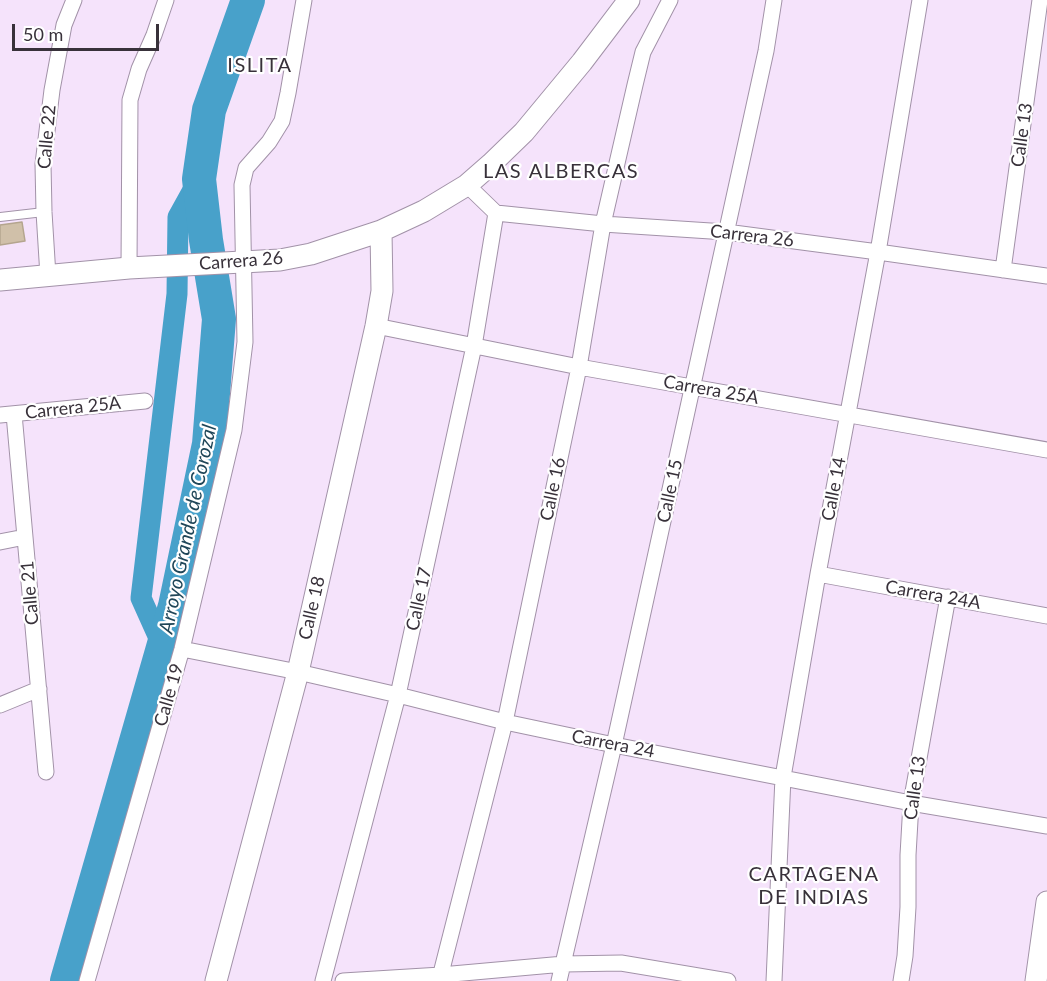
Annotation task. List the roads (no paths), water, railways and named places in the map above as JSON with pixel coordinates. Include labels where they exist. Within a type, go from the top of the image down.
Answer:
[{"type":"street","name":"Calle 22","points":[[48,276],[43,164],[52,90],[64,25],[74,0]]},
{"type":"street","points":[[129,268],[130,100],[166,0]]},
{"type":"street","name":"Calle 19","points":[[87,981],[182,649],[234,430],[245,342],[242,185],[246,168],[269,142],[282,121],[304,0]]},
{"type":"street","name":"Carrera 26","points":[[0,280],[129,268],[280,260],[311,254],[381,231],[424,211],[467,185],[524,132],[582,62],[629,0]]},
{"type":"street","name":"Calle 16","points":[[440,978],[505,722],[579,367],[603,224],[643,52],[670,0]]},
{"type":"street","name":"Calle 15","points":[[559,981],[693,387],[766,51],[774,0]]},
{"type":"street","name":"Calle 14","points":[[774,981],[783,777],[878,252],[920,0]]},
{"type":"street","name":"Calle 13","points":[[1003,270],[1040,0]]},
{"type":"street","points":[[467,185],[496,213]]},
{"type":"street","name":"Carrera 26","points":[[496,213],[603,224],[726,232],[1047,276]]},
{"type":"street","name":"Calle 17","points":[[322,981],[398,695],[474,346],[496,213]]},
{"type":"street","name":"Calle 18","points":[[216,981],[298,672],[376,326],[382,291],[381,231]]},
{"type":"street","name":"Carrera 25A","points":[[376,326],[579,367],[1047,450]]},
{"type":"street","name":"Carrera 25A","points":[[7,415],[145,400]]},
{"type":"street","name":"Calle 21","points":[[7,415],[26,537],[46,772]]},
{"type":"street","points":[[0,542],[26,537]]},
{"type":"street","name":"Carrera 24A","points":[[818,574],[1047,616]]},
{"type":"street","name":"Calle 13","points":[[901,981],[908,907],[910,803],[948,597]]},
{"type":"street","name":"Carrera 24","points":[[182,649],[298,672],[505,722],[614,745],[910,803],[1047,826]]},
{"type":"street","points":[[0,705],[39,689]]},
{"type":"street","points":[[1036,981],[1047,902]]},
{"type":"street","points":[[343,981],[440,978],[564,964],[621,963],[728,981]]},
{"type":"lane","points":[[0,217],[44,212]]},
{"type":"waterway","name":"Arroyo Grande de Corozal","points":[[67,981],[175,606],[209,444],[219,319],[199,179],[209,110],[248,0]]},
{"type":"waterway","points":[[163,647],[141,598],[177,294],[178,217],[199,179]]},
{"type":"district","name":"ISLITA","points":[[260,66]]},
{"type":"district","name":"LAS ALBERCAS","points":[[561,172]]},
{"type":"district","name":"CARTAGENA DE INDIAS","points":[[814,886]]}]
